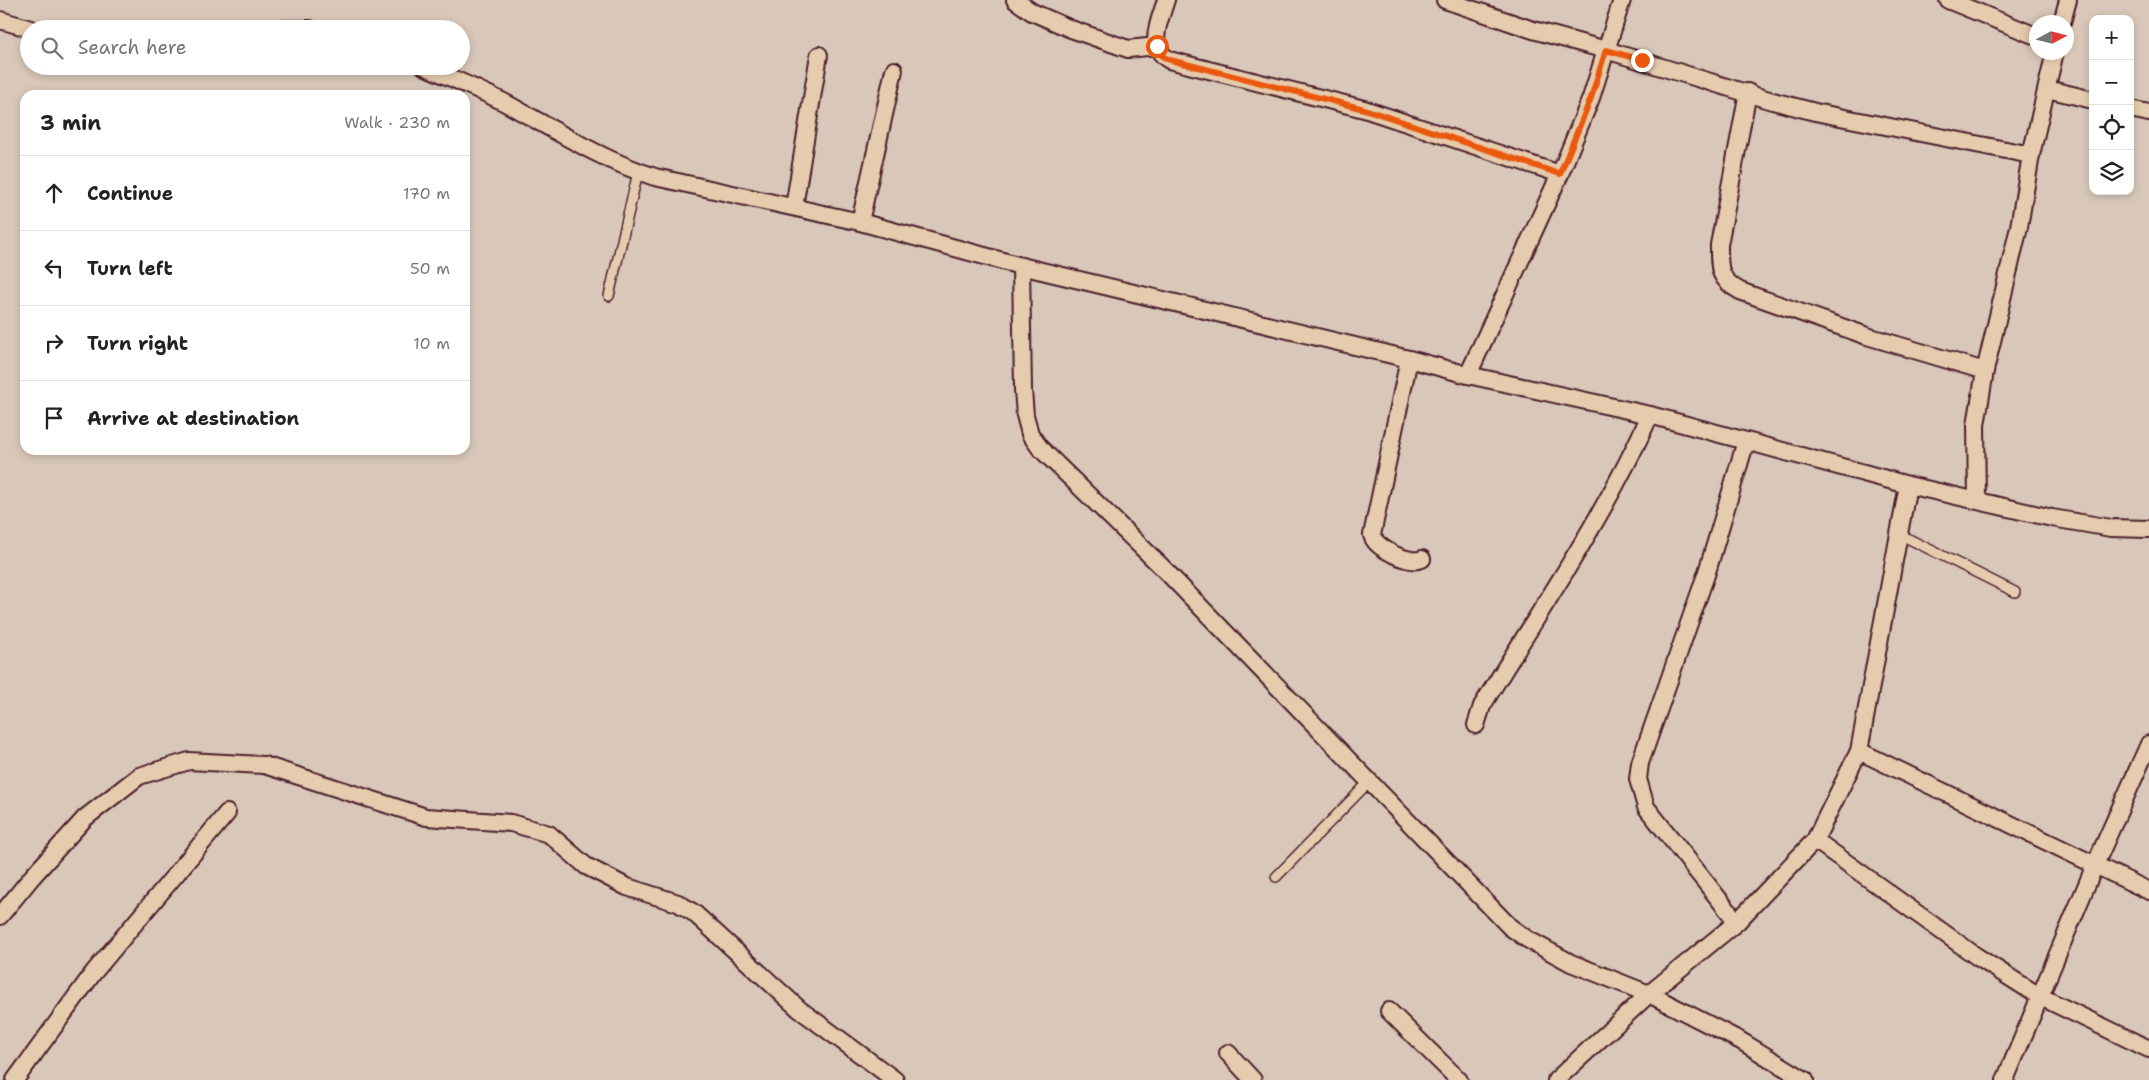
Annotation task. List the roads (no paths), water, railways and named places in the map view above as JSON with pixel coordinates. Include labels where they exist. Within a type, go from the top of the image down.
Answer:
[{"type":"street","points":[[1015,0],[1032,12],[1071,29],[1128,49],[1157,46]]},
{"type":"street","points":[[1166,0],[1155,35],[1157,46],[1162,56],[1170,60],[1364,109],[1560,174]]},
{"type":"street","points":[[1445,0],[1533,30],[1815,112],[2031,155]]},
{"type":"street","points":[[1468,375],[1560,174],[1591,98],[1622,0]]},
{"type":"street","points":[[1948,0],[2029,33]]},
{"type":"street","points":[[2064,15],[2068,0]]},
{"type":"street","points":[[0,20],[20,26]]},
{"type":"street","points":[[794,207],[818,55]]},
{"type":"street","points":[[1977,499],[1976,425],[1985,371],[2019,227],[2031,155],[2053,60]]},
{"type":"street","points":[[860,222],[894,70]]},
{"type":"street","points":[[444,75],[510,105],[570,141],[638,172],[860,222],[1021,266],[1409,359],[1468,375],[1650,415],[1908,485],[1977,499],[2052,518],[2110,528],[2149,529]]},
{"type":"street","points":[[2047,89],[2089,99]]},
{"type":"street","points":[[1748,92],[1719,245],[1720,268],[1726,283],[1740,290],[1866,336],[1985,371]]},
{"type":"street","points":[[2134,110],[2149,113]]},
{"type":"street","points":[[1021,266],[1023,390],[1030,434],[1055,465],[1162,567],[1510,927],[1527,940],[1571,964],[1649,994],[1741,1041],[1805,1080]]},
{"type":"street","points":[[1409,359],[1372,535],[1379,545],[1406,560],[1416,561],[1422,559]]},
{"type":"street","points":[[1476,725],[1482,706],[1598,519],[1624,472],[1650,415]]},
{"type":"street","points":[[1737,922],[1646,807],[1638,779],[1640,763],[1707,572],[1746,441]]},
{"type":"street","points":[[1556,1080],[1649,994],[1737,922],[1815,840],[1859,751],[1908,485]]},
{"type":"street","points":[[2005,1080],[2094,865],[2149,744]]},
{"type":"street","points":[[1859,751],[2149,892]]},
{"type":"street","points":[[0,916],[85,818],[139,776],[189,761],[264,765],[426,817],[511,823],[549,834],[586,866],[627,887],[678,903],[694,913],[800,1009],[895,1080]]},
{"type":"street","points":[[15,1080],[94,972],[227,812]]},
{"type":"street","points":[[1815,840],[1976,956],[2039,996],[2149,1049]]},
{"type":"street","points":[[1389,1011],[1459,1080]]},
{"type":"street","points":[[1228,1053],[1253,1080]]},
{"type":"lane","points":[[609,296],[638,172]]},
{"type":"lane","points":[[1899,534],[2015,592]]},
{"type":"lane","points":[[1276,877],[1370,782]]}]
